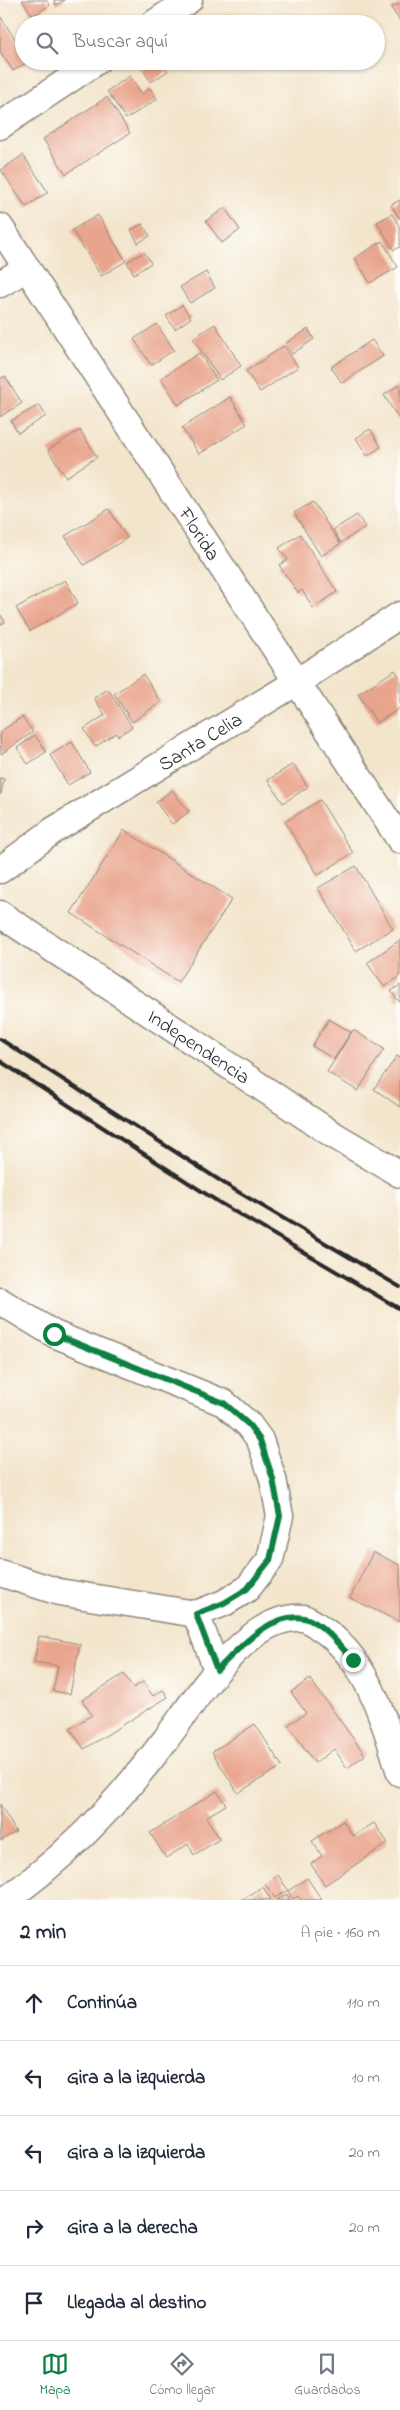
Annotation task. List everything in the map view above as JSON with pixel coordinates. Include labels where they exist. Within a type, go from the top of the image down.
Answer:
[{"type":"street","points":[[166,15],[189,0]]},
{"type":"street","points":[[0,126],[84,70]]},
{"type":"street","name":"Florida","points":[[0,227],[400,840]]},
{"type":"street","points":[[0,284],[26,268]]},
{"type":"street","name":"Santa Celia","points":[[0,870],[54,830],[297,682],[400,614]]},
{"type":"street","name":"Independencia","points":[[0,914],[332,1134],[400,1174]]},
{"type":"street","points":[[0,1301],[54,1334],[224,1403],[249,1425],[260,1440],[273,1479],[280,1516],[270,1560],[247,1589],[224,1603],[196,1614],[59,1592],[0,1573]]},
{"type":"street","points":[[196,1614],[217,1670]]},
{"type":"street","points":[[6,1900],[54,1863],[108,1809],[164,1742],[217,1670],[255,1634],[280,1621],[304,1618],[328,1632],[353,1660],[373,1693],[386,1725],[400,1774]]},
{"type":"building","points":[[22,0],[46,0],[50,5],[35,15],[32,15]]},
{"type":"building","points":[[54,0],[65,0],[56,5]]},
{"type":"building","points":[[400,3],[400,21],[391,8]]},
{"type":"building","points":[[0,16],[15,39],[15,70],[13,71],[0,51]]},
{"type":"building","points":[[143,70],[168,71],[151,82]]},
{"type":"building","points":[[130,76],[142,94],[150,88],[157,99],[126,119],[107,91]]},
{"type":"building","points":[[107,97],[130,133],[66,174],[43,139]]},
{"type":"building","points":[[23,155],[48,192],[26,207],[1,170]]},
{"type":"building","points":[[400,200],[400,219],[391,205]]},
{"type":"building","points":[[225,208],[240,230],[222,243],[206,221]]},
{"type":"building","points":[[392,214],[400,227],[400,247],[394,250],[377,222]]},
{"type":"building","points":[[98,215],[126,261],[101,276],[72,230]]},
{"type":"building","points":[[142,224],[150,236],[138,243],[131,230]]},
{"type":"building","points":[[382,241],[398,267],[370,283],[355,258]]},
{"type":"building","points":[[144,252],[151,263],[134,274],[127,262]]},
{"type":"building","points":[[206,272],[215,288],[190,303],[180,287]]},
{"type":"building","points":[[182,305],[191,318],[175,329],[166,316]]},
{"type":"building","points":[[157,324],[174,350],[151,365],[134,339]]},
{"type":"building","points":[[215,324],[241,366],[220,380],[193,338]]},
{"type":"building","points":[[308,329],[314,339],[292,354],[285,344]]},
{"type":"building","points":[[372,340],[383,356],[342,383],[331,367]]},
{"type":"building","points":[[284,346],[298,367],[260,392],[246,371]]},
{"type":"building","points":[[199,353],[217,380],[178,405],[161,378]]},
{"type":"building","points":[[5,376],[22,403],[0,417],[0,379]]},
{"type":"building","points":[[400,384],[400,421],[384,395]]},
{"type":"building","points":[[230,397],[247,424],[199,454],[182,428]]},
{"type":"building","points":[[39,405],[46,416],[18,433],[11,421]]},
{"type":"building","points":[[370,429],[381,447],[367,456],[356,438]]},
{"type":"building","points":[[80,430],[97,457],[66,477],[48,450]]},
{"type":"building","points":[[313,502],[340,544],[321,556],[294,513]]},
{"type":"building","points":[[109,509],[127,538],[84,565],[65,536]]},
{"type":"building","points":[[357,515],[365,527],[341,543],[333,530]]},
{"type":"building","points":[[300,534],[337,592],[313,608],[302,590],[298,593],[279,565],[288,560],[279,548]]},
{"type":"building","points":[[65,580],[78,603],[30,631],[16,608]]},
{"type":"building","points":[[0,614],[5,622],[0,625]]},
{"type":"building","points":[[395,670],[400,678],[400,708],[377,723],[358,694]]},
{"type":"building","points":[[143,674],[161,702],[132,722],[114,694]]},
{"type":"building","points":[[108,689],[132,727],[118,736],[116,733],[95,747],[84,729],[105,715],[94,698]]},
{"type":"building","points":[[22,717],[33,732],[1,754],[0,732]]},
{"type":"building","points":[[35,735],[46,752],[28,764],[17,748]]},
{"type":"building","points":[[72,742],[90,772],[68,785],[50,755]]},
{"type":"building","points":[[293,764],[308,787],[283,803],[268,780]]},
{"type":"building","points":[[0,778],[4,779],[1,794],[0,794]]},
{"type":"building","points":[[172,790],[189,812],[172,824],[156,802]]},
{"type":"building","points":[[320,800],[353,853],[318,875],[285,822]]},
{"type":"building","points":[[124,830],[232,899],[178,982],[71,913]]},
{"type":"building","points":[[356,866],[393,929],[356,951],[318,888]]},
{"type":"building","points":[[400,940],[400,976],[384,987],[367,963]]},
{"type":"building","points":[[400,985],[400,1003],[391,991]]},
{"type":"building","points":[[329,1019],[351,1032],[334,1059],[312,1046]]},
{"type":"building","points":[[353,1030],[384,1049],[358,1091],[327,1072]]},
{"type":"building","points":[[397,1056],[400,1058],[400,1107],[374,1089]]},
{"type":"building","points":[[373,1552],[400,1565],[400,1622],[350,1598]]},
{"type":"building","points":[[39,1636],[80,1644],[70,1694],[53,1691],[58,1666],[34,1662]]},
{"type":"building","points":[[124,1674],[133,1688],[143,1682],[153,1696],[163,1690],[168,1697],[84,1749],[70,1728],[92,1715],[82,1700]]},
{"type":"building","points":[[310,1679],[365,1755],[347,1768],[334,1749],[315,1763],[288,1725],[306,1713],[291,1692]]},
{"type":"building","points":[[255,1724],[282,1766],[238,1793],[212,1752]]},
{"type":"building","points":[[217,1791],[226,1805],[206,1817],[220,1839],[194,1855],[188,1844],[166,1858],[150,1833]]},
{"type":"building","points":[[0,1804],[16,1832],[0,1841]]},
{"type":"building","points":[[343,1821],[353,1836],[374,1823],[388,1843],[325,1885],[311,1864],[322,1856],[312,1841]]},
{"type":"building","points":[[278,1875],[288,1890],[275,1898],[265,1884]]},
{"type":"building","points":[[307,1878],[322,1900],[301,1900],[298,1896],[293,1899],[288,1891]]},
{"type":"building","points":[[263,1887],[271,1900],[241,1900]]},
{"type":"building","points":[[287,1894],[290,1900],[277,1900]]},
{"type":"railway","points":[[0,1039],[230,1187],[400,1287]]},
{"type":"railway","points":[[0,1061],[220,1203],[400,1309]]},
{"type":"route","points":[[54,1334],[143,1368],[224,1403],[249,1425],[260,1440],[273,1479],[280,1516],[270,1560],[247,1589],[224,1603],[196,1614],[217,1670],[255,1634],[280,1621],[304,1618],[328,1632],[353,1660]]}]
